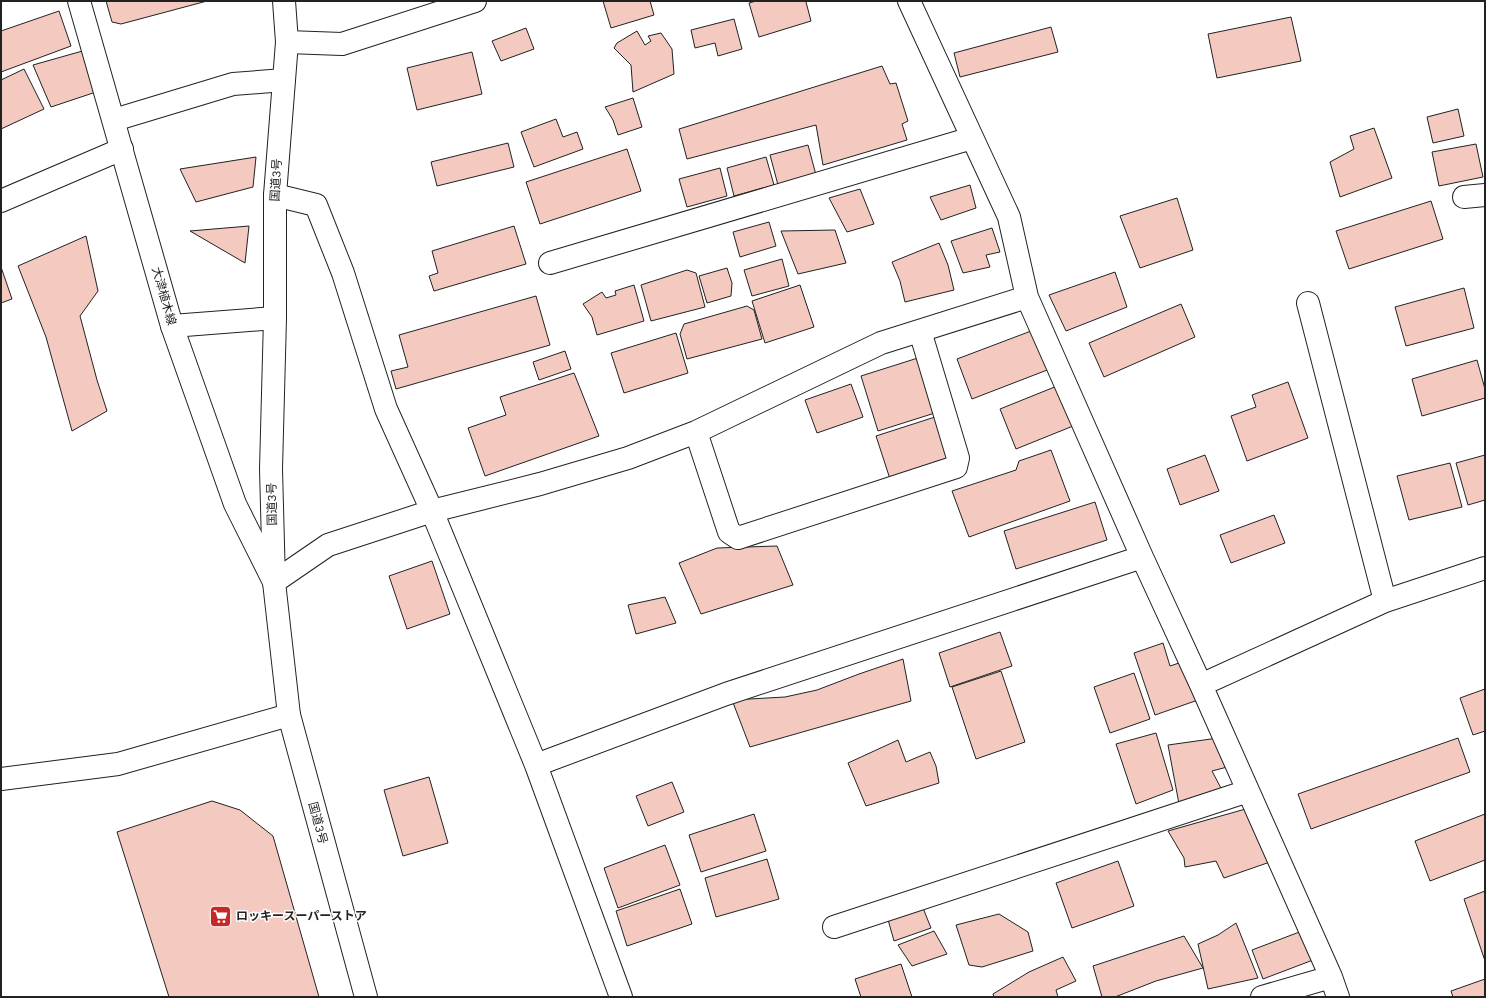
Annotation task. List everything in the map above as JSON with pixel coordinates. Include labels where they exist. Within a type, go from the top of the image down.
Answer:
[{"type":"main road","name":"大津植木線","points":[[79,1],[172,326],[235,504],[274,582]]},
{"type":"main road","name":"国道3号","points":[[284,1],[287,42],[275,195],[275,318],[271,469],[274,582],[289,715],[366,997]]},
{"type":"main road","points":[[287,42],[342,44],[475,1]]},
{"type":"main road","points":[[909,1],[1009,218],[1027,297],[1331,977],[1338,997]]},
{"type":"main road","points":[[114,120],[232,84],[284,80]]},
{"type":"main road","points":[[550,263],[972,138]]},
{"type":"main road","points":[[1,201],[122,149]]},
{"type":"main road","points":[[275,195],[316,205],[343,273],[386,409],[432,511],[536,765],[621,997]]},
{"type":"main road","points":[[1464,197],[1485,195]]},
{"type":"main road","points":[[274,582],[328,545],[432,511],[540,484],[628,458],[696,432],[881,343],[1027,297]]},
{"type":"main road","points":[[1308,303],[1385,601]]},
{"type":"main road","points":[[172,326],[275,318]]},
{"type":"main road","points":[[696,432],[729,532],[738,538],[956,467],[958,458],[920,331]]},
{"type":"main road","points":[[536,765],[726,694],[1142,557]]},
{"type":"main road","points":[[1201,685],[1385,601],[1485,568]]},
{"type":"main road","points":[[1,779],[118,764],[289,715]]},
{"type":"main road","points":[[834,927],[1248,791]]},
{"type":"main road","points":[[1262,997],[1331,977]]},
{"type":"building","points":[[106,1],[207,1],[121,24],[112,22]]},
{"type":"building","points":[[603,1],[650,1],[654,15],[611,28]]},
{"type":"building","points":[[756,1],[808,1],[806,2],[811,21],[759,37],[749,3]]},
{"type":"building","points":[[59,11],[71,46],[1,72],[1,31]]},
{"type":"building","points":[[1291,17],[1301,61],[1217,78],[1208,34]]},
{"type":"building","points":[[734,19],[742,49],[718,56],[715,43],[695,48],[691,30]]},
{"type":"building","points":[[1051,27],[1058,52],[960,77],[954,53]]},
{"type":"building","points":[[526,28],[534,49],[501,61],[492,41]]},
{"type":"building","points":[[637,31],[645,45],[651,41],[648,36],[661,33],[672,49],[674,74],[633,92],[631,65],[614,48],[617,43]]},
{"type":"building","points":[[86,50],[99,91],[51,107],[33,65]]},
{"type":"building","points":[[472,52],[482,94],[417,110],[407,68]]},
{"type":"building","points":[[882,66],[890,84],[896,83],[908,121],[902,124],[907,140],[823,165],[816,125],[687,159],[679,129]]},
{"type":"building","points":[[24,69],[44,109],[1,129],[1,80]]},
{"type":"building","points":[[633,98],[642,127],[618,135],[613,120],[605,107]]},
{"type":"building","points":[[1458,109],[1464,136],[1433,143],[1427,117]]},
{"type":"building","points":[[556,119],[563,137],[577,132],[583,149],[534,167],[521,132]]},
{"type":"building","points":[[1374,128],[1392,178],[1340,197],[1330,162],[1354,149],[1350,136]]},
{"type":"building","points":[[508,143],[514,167],[437,186],[431,162]]},
{"type":"building","points":[[1476,144],[1483,177],[1439,186],[1432,152]]},
{"type":"building","points":[[808,145],[816,175],[778,185],[770,155]]},
{"type":"building","points":[[627,149],[641,191],[540,224],[526,182]]},
{"type":"building","points":[[256,157],[253,187],[196,202],[180,169]]},
{"type":"building","points":[[766,157],[774,185],[734,196],[727,168]]},
{"type":"building","points":[[720,168],[727,196],[687,207],[679,179]]},
{"type":"building","points":[[970,185],[976,208],[941,220],[930,197]]},
{"type":"building","points":[[860,189],[874,224],[847,232],[829,198]]},
{"type":"building","points":[[1177,198],[1193,250],[1140,268],[1120,216]]},
{"type":"building","points":[[1431,201],[1443,239],[1349,269],[1336,231]]},
{"type":"building","points":[[769,222],[776,246],[740,257],[733,232]]},
{"type":"building","points":[[249,226],[245,263],[190,231]]},
{"type":"building","points":[[514,226],[526,264],[434,291],[429,276],[438,273],[432,251]]},
{"type":"building","points":[[992,228],[1000,252],[986,255],[990,267],[963,273],[951,241]]},
{"type":"building","points":[[835,230],[846,263],[798,274],[781,231]]},
{"type":"building","points":[[86,236],[98,291],[80,316],[107,411],[72,431],[46,337],[18,266]]},
{"type":"building","points":[[939,243],[948,265],[954,290],[905,302],[900,281],[892,262]]},
{"type":"building","points":[[782,259],[789,286],[752,296],[744,270]]},
{"type":"building","points":[[1,267],[12,299],[1,303]]},
{"type":"building","points":[[727,268],[732,283],[731,296],[707,303],[699,276]]},
{"type":"building","points":[[687,270],[696,273],[705,307],[651,321],[641,285]]},
{"type":"building","points":[[1115,272],[1127,307],[1066,331],[1049,295]]},
{"type":"building","points":[[634,285],[644,321],[597,335],[592,317],[583,304],[602,292],[606,298],[616,295],[615,291]]},
{"type":"building","points":[[800,285],[814,327],[765,343],[752,301]]},
{"type":"building","points":[[1464,288],[1474,328],[1406,346],[1395,307]]},
{"type":"building","points":[[536,296],[550,345],[396,389],[391,371],[408,367],[399,335]]},
{"type":"building","points":[[1181,304],[1195,337],[1104,377],[1089,343]]},
{"type":"building","points":[[747,306],[754,310],[762,339],[687,359],[680,334],[684,324]]},
{"type":"building","points":[[1039,328],[1055,367],[972,399],[957,359]]},
{"type":"building","points":[[676,333],[688,373],[624,393],[611,353]]},
{"type":"building","points":[[565,351],[571,369],[539,380],[533,362]]},
{"type":"building","points":[[921,357],[938,412],[878,431],[861,376]]},
{"type":"building","points":[[1477,360],[1485,389],[1485,398],[1422,416],[1412,379]]},
{"type":"building","points":[[574,373],[599,436],[485,476],[468,428],[506,415],[500,397]]},
{"type":"building","points":[[1288,382],[1308,438],[1247,461],[1231,416],[1256,407],[1252,395]]},
{"type":"building","points":[[851,384],[863,417],[817,433],[805,400]]},
{"type":"building","points":[[1062,384],[1078,424],[1016,449],[1000,409]]},
{"type":"building","points":[[935,417],[949,461],[890,479],[876,436]]},
{"type":"building","points":[[1051,450],[1070,501],[969,537],[952,491],[1016,470],[1019,461]]},
{"type":"building","points":[[1205,455],[1219,491],[1180,505],[1167,469]]},
{"type":"building","points":[[1485,455],[1485,500],[1468,505],[1456,463]]},
{"type":"building","points":[[1450,463],[1462,507],[1409,520],[1397,476]]},
{"type":"building","points":[[1095,502],[1107,540],[1016,569],[1004,531]]},
{"type":"building","points":[[1274,515],[1285,543],[1231,563],[1220,535]]},
{"type":"building","points":[[777,546],[793,585],[701,614],[679,563],[717,548]]},
{"type":"building","points":[[432,561],[450,614],[407,629],[389,576]]},
{"type":"building","points":[[665,597],[676,623],[636,634],[628,605]]},
{"type":"building","points":[[1000,632],[1012,666],[950,687],[939,653]]},
{"type":"building","points":[[1163,643],[1170,666],[1185,661],[1198,700],[1155,715],[1134,653]]},
{"type":"building","points":[[903,659],[911,701],[750,747],[732,700],[785,697],[817,690]]},
{"type":"building","points":[[1001,671],[1025,742],[976,759],[952,687]]},
{"type":"building","points":[[1134,673],[1150,719],[1110,733],[1094,687]]},
{"type":"building","points":[[1485,689],[1485,731],[1473,735],[1460,698]]},
{"type":"building","points":[[1156,733],[1173,790],[1136,804],[1116,744]]},
{"type":"building","points":[[1218,738],[1231,766],[1212,771],[1223,792],[1179,804],[1168,745]]},
{"type":"building","points":[[1458,738],[1470,772],[1311,829],[1298,794]]},
{"type":"building","points":[[898,740],[906,762],[930,752],[936,766],[939,783],[866,806],[848,763]]},
{"type":"building","points":[[429,777],[448,843],[403,856],[384,790]]},
{"type":"building","points":[[672,782],[684,812],[648,826],[636,796]]},
{"type":"building","name":"ロッキースーパーストア","points":[[212,801],[240,810],[273,836],[319,997],[169,997],[117,832]]},
{"type":"building","points":[[1249,808],[1270,862],[1224,878],[1216,861],[1185,867],[1184,858],[1168,831]]},
{"type":"building","points":[[754,814],[766,851],[701,872],[689,835]]},
{"type":"building","points":[[1485,814],[1485,860],[1430,881],[1415,841]]},
{"type":"building","points":[[665,845],[680,885],[618,908],[604,868]]},
{"type":"building","points":[[767,859],[779,899],[716,917],[705,878]]},
{"type":"building","points":[[1118,861],[1134,906],[1072,928],[1056,883]]},
{"type":"building","points":[[680,889],[692,924],[627,946],[616,911]]},
{"type":"building","points":[[1485,891],[1485,961],[1464,899]]},
{"type":"building","points":[[921,903],[931,928],[894,941],[887,916]]},
{"type":"building","points":[[999,914],[1028,932],[1033,951],[982,967],[969,965],[956,925]]},
{"type":"building","points":[[1236,923],[1258,978],[1208,989],[1198,944],[1218,935]]},
{"type":"building","points":[[934,931],[947,954],[912,966],[898,945]]},
{"type":"building","points":[[1302,931],[1313,960],[1263,979],[1252,950]]},
{"type":"building","points":[[1184,936],[1203,968],[1156,981],[1115,997],[1102,997],[1093,966]]},
{"type":"building","points":[[1063,957],[1076,981],[1056,990],[1058,997],[994,997],[993,994],[1029,972]]},
{"type":"building","points":[[901,964],[912,997],[861,997],[855,979]]},
{"type":"building","points":[[1485,979],[1485,997],[1453,997],[1451,991]]},
{"type":"place","name":"ロッキースーパーストア","points":[[220,916]]}]
